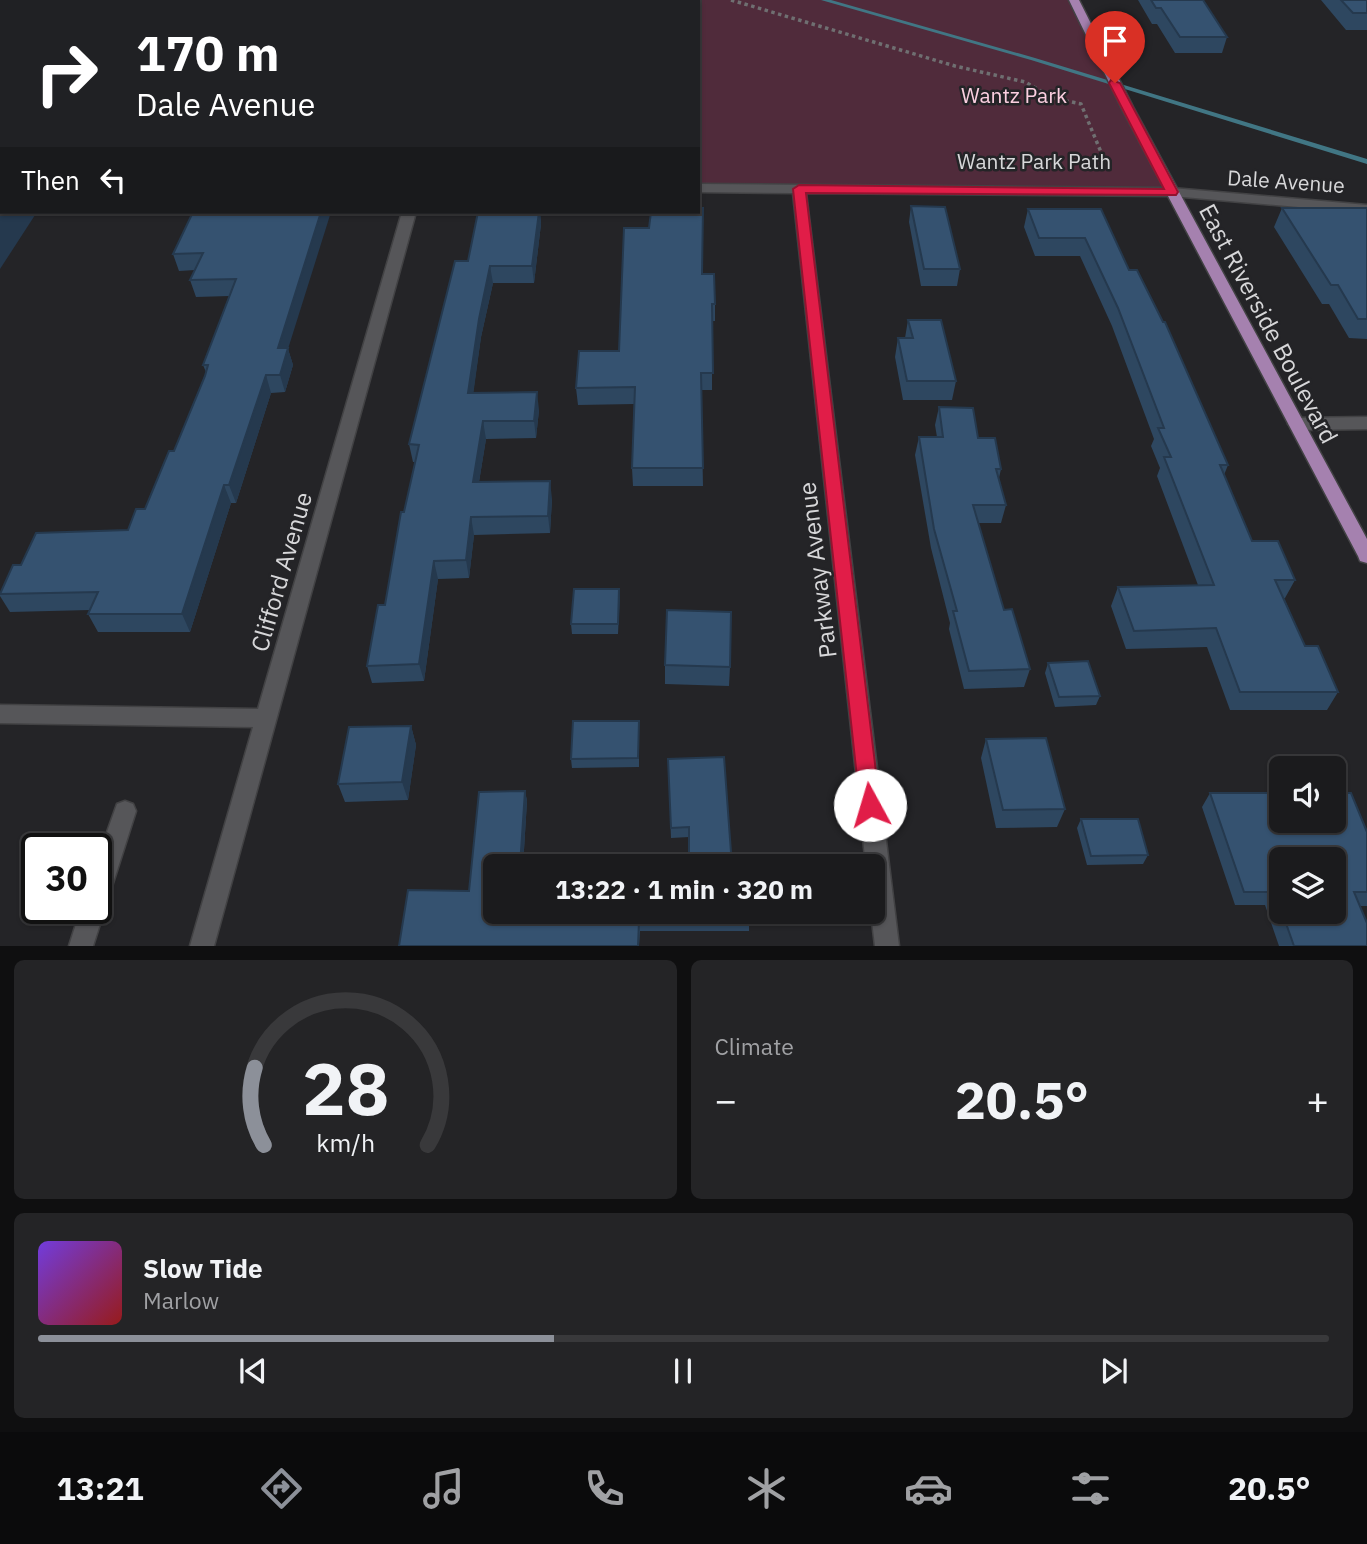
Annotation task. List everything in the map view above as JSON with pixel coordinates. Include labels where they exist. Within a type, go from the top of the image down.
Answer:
[{"type":"main road","name":"East Riverside Boulevard","points":[[1074,0],[1172,192],[1365,549]]},
{"type":"street","name":"Dale Avenue","points":[[700,188],[1172,192],[1367,209]]},
{"type":"street","name":"Parkway Avenue","points":[[799,189],[887,946]]},
{"type":"street","name":"Clifford Avenue","points":[[202,946],[408,214]]},
{"type":"street","points":[[1296,424],[1367,423]]},
{"type":"street","points":[[0,713],[267,718]]},
{"type":"street","points":[[112,850],[125,811]]},
{"type":"street","points":[[81,946],[88,924]]},
{"type":"path","name":"Wantz Park Path","points":[[731,0],[955,66],[1025,82],[1053,98],[1081,104],[1111,174]]},
{"type":"green space","name":"Wantz Park","points":[[700,0],[1074,0],[1172,192],[700,187]]},
{"type":"building","points":[[1151,0],[1203,0],[1227,37],[1180,37],[1161,8],[1156,8]]},
{"type":"building","points":[[1341,0],[1367,0],[1367,13],[1353,13]]},
{"type":"building","points":[[911,206],[945,207],[960,269],[924,269]]},
{"type":"building","points":[[700,208],[703,208],[702,274],[714,274],[715,304],[712,304],[713,373],[701,373],[703,468],[632,468],[635,387],[576,388],[579,351],[619,351],[624,228],[649,228],[651,214],[700,214]]},
{"type":"building","points":[[1282,208],[1367,208],[1367,319],[1358,319],[1338,285],[1331,285]]},
{"type":"building","points":[[1028,209],[1101,209],[1129,270],[1137,270],[1165,322],[1228,465],[1220,465],[1252,541],[1278,541],[1295,580],[1275,580],[1305,646],[1318,646],[1338,692],[1240,692],[1216,628],[1134,631],[1118,587],[1214,585],[1164,457],[1171,457],[1158,428],[1164,428],[1118,308],[1085,238],[1039,238]]},
{"type":"building","points":[[192,214],[320,214],[278,348],[288,348],[280,375],[266,375],[229,485],[224,485],[182,614],[88,614],[98,592],[0,594],[13,565],[21,565],[36,533],[128,530],[136,509],[145,509],[169,451],[174,451],[205,376],[208,365],[203,365],[236,279],[190,280],[203,253],[173,254]]},
{"type":"building","points":[[478,214],[539,214],[532,266],[490,266],[468,393],[537,392],[534,421],[483,421],[473,482],[550,481],[548,516],[471,517],[466,560],[434,561],[419,664],[367,666],[378,605],[385,605],[401,512],[404,512],[419,445],[409,444],[455,261],[468,261]]},
{"type":"building","points":[[908,320],[941,320],[956,381],[907,381],[898,338],[913,338]]},
{"type":"building","points":[[939,407],[973,408],[978,438],[995,438],[1001,469],[996,469],[1006,505],[973,505],[1004,610],[1012,609],[1030,669],[969,671],[953,611],[957,611],[934,529],[919,437],[943,437]]},
{"type":"building","points":[[574,589],[619,589],[618,624],[571,624]]},
{"type":"building","points":[[667,610],[731,612],[730,667],[665,665]]},
{"type":"building","points":[[1088,661],[1100,696],[1059,697],[1048,663]]},
{"type":"building","points":[[573,721],[639,721],[638,758],[571,759]]},
{"type":"building","points":[[411,726],[402,782],[338,784],[349,727]]},
{"type":"building","points":[[1046,738],[1065,809],[1003,810],[986,739]]},
{"type":"building","points":[[724,757],[731,854],[689,854],[689,827],[671,828],[668,759]]},
{"type":"building","points":[[525,791],[521,854],[483,854],[483,924],[639,924],[638,946],[399,946],[408,890],[469,891],[479,792]]},
{"type":"building","points":[[1210,793],[1269,793],[1269,833],[1346,833],[1346,793],[1351,793],[1367,832],[1367,892],[1354,892],[1367,923],[1367,946],[1294,946],[1286,924],[1346,924],[1346,847],[1269,847],[1269,892],[1244,892]]},
{"type":"building","points":[[1081,819],[1138,819],[1148,855],[1091,856]]},
{"type":"waterway","points":[[824,0],[1033,59],[1367,162]]},
{"type":"route","points":[[870,805],[799,189],[1172,192],[1115,83]]}]
